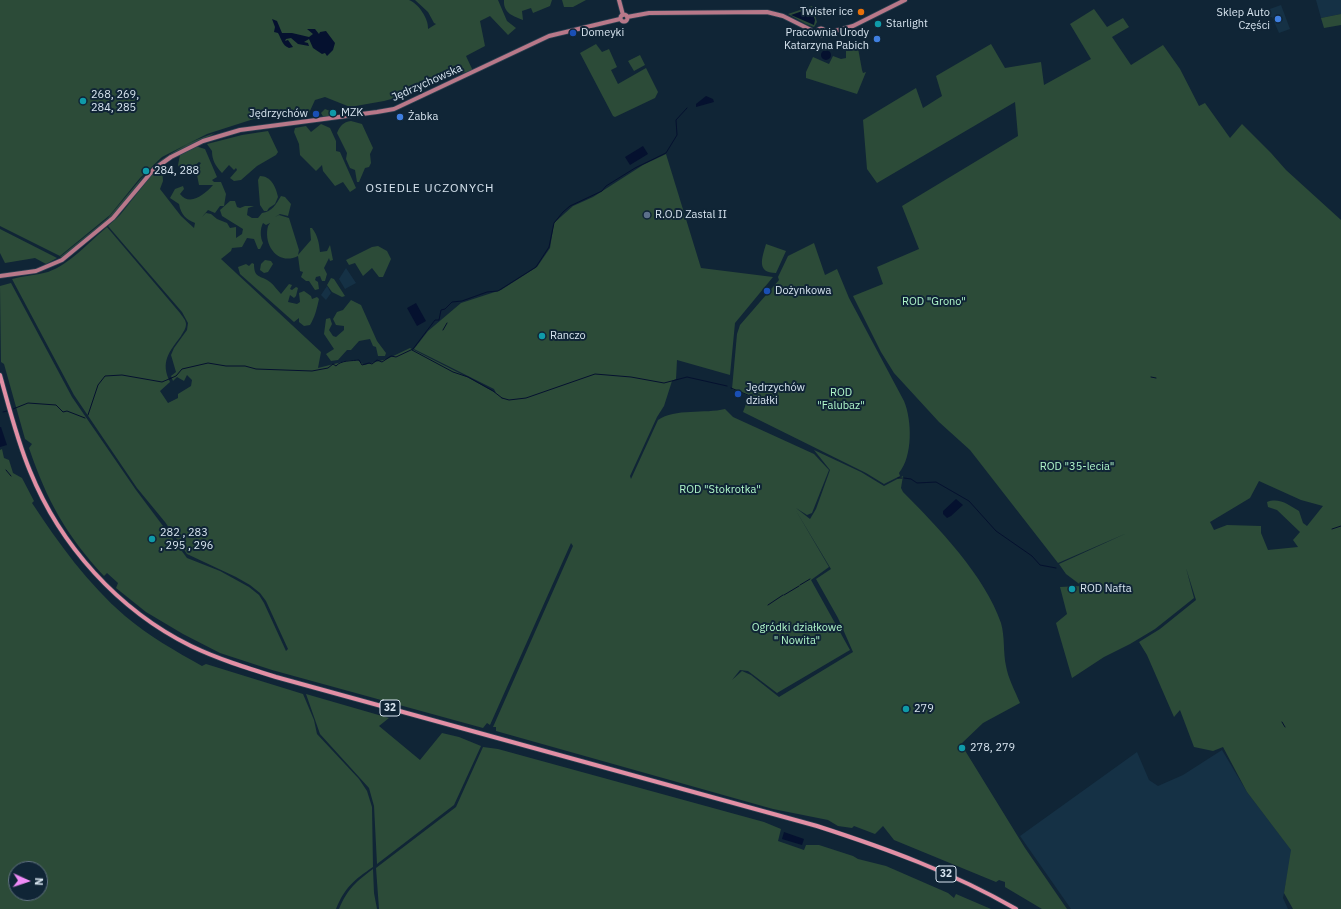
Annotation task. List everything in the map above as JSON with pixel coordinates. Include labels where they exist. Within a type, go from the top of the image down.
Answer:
[{"type":"main road","points":[[619,0],[625,16]]},
{"type":"main road","points":[[620,19],[625,16],[649,13],[767,12],[778,14],[817,32],[820,36],[824,32],[853,26],[905,0]]},
{"type":"main road","name":"Jędrzychowska","points":[[8,276],[46,268],[69,255],[113,218],[148,175],[171,157],[207,139],[240,130],[394,109],[549,36],[620,19],[624,22],[625,16]]},
{"type":"main road","points":[[0,276],[8,276]]},
{"type":"main road","points":[[0,280],[8,276]]},
{"type":"main road","name":"32","points":[[0,375],[30,470],[44,502],[64,535],[97,576],[130,608],[151,623],[190,646],[238,665],[276,677],[817,826],[873,844],[938,870],[1016,909]]},
{"type":"shaded area","points":[[1316,0],[1341,0],[1341,14],[1321,18]]},
{"type":"shaded area","points":[[1281,5],[1290,29],[1279,33],[1267,10]]},
{"type":"shaded area","points":[[811,8],[815,20],[814,25],[791,15]]},
{"type":"shaded area","points":[[272,19],[277,21],[282,33],[292,33],[309,37],[313,34],[307,29],[315,29],[319,34],[320,32],[326,31],[335,43],[333,50],[327,56],[325,53],[322,54],[313,48],[309,39],[304,42],[308,43],[309,46],[298,44],[291,38],[286,39],[285,41],[288,40],[293,47],[287,47],[283,44],[278,33],[274,32],[275,27]]},
{"type":"shaded area","points":[[824,50],[828,50],[830,51],[830,59],[824,60],[821,57],[821,53]]},
{"type":"shaded area","points":[[706,96],[713,99],[714,102],[696,107],[696,104]]},
{"type":"shaded area","points":[[643,146],[648,154],[630,165],[625,157]]},
{"type":"shaded area","points":[[346,268],[356,283],[345,289],[339,279]]},
{"type":"shaded area","points":[[327,286],[331,293],[326,300],[321,295]]},
{"type":"shaded area","points":[[416,303],[426,321],[417,326],[407,308]]},
{"type":"shaded area","points":[[0,427],[7,445],[0,447]]},
{"type":"shaded area","points":[[956,499],[963,505],[947,518],[943,514],[943,511]]},
{"type":"shaded area","points":[[1222,750],[1247,792],[1292,851],[1283,898],[1288,909],[1071,909],[1020,836],[1137,752],[1149,780],[1158,786],[1183,775]]},
{"type":"shaded area","points":[[784,832],[804,839],[802,845],[782,839]]},
{"type":"green space","points":[[0,0],[409,0],[416,4],[425,16],[428,29],[436,24],[428,12],[415,0],[498,0],[507,21],[516,28],[508,35],[490,16],[480,21],[485,46],[466,56],[473,71],[444,76],[406,95],[384,101],[350,107],[325,97],[315,100],[309,113],[266,115],[207,134],[162,157],[140,178],[110,215],[60,256],[0,226]]},
{"type":"green space","points":[[504,0],[552,0],[550,6],[533,13],[531,8],[522,11],[523,20],[507,11]]},
{"type":"green space","points":[[562,0],[586,0],[573,7],[564,7]]},
{"type":"green space","points":[[812,6],[817,22],[814,27],[788,14]]},
{"type":"green space","points":[[1094,9],[1107,27],[1123,18],[1129,27],[1112,37],[1131,65],[1163,45],[1180,69],[1199,106],[1205,103],[1230,138],[1242,124],[1286,170],[1341,220],[1341,909],[1293,909],[1284,893],[1291,850],[1247,792],[1223,747],[1213,751],[1194,747],[1180,710],[1174,717],[1147,655],[1139,642],[1160,629],[1196,600],[1186,568],[1194,598],[1155,629],[1104,657],[1072,678],[1056,623],[1067,614],[1060,587],[1082,586],[1066,574],[1059,564],[1127,533],[1058,563],[970,450],[939,422],[894,373],[881,352],[853,296],[883,284],[877,267],[919,249],[902,206],[1018,136],[1015,102],[877,183],[867,169],[863,120],[916,88],[923,108],[942,96],[936,76],[991,44],[1005,68],[1041,62],[1044,85],[1091,59],[1070,24]],"holes":[[[1259,481],[1301,500],[1323,506],[1307,526],[1303,523],[1299,511],[1291,506],[1276,500],[1267,502],[1268,507],[1277,510],[1300,532],[1293,540],[1298,547],[1268,550],[1261,533],[1261,526],[1227,525],[1214,530],[1210,522],[1250,498]]]},
{"type":"green space","points":[[1341,14],[1341,25],[1324,28],[1321,18]]},
{"type":"green space","points":[[596,44],[602,52],[609,49],[617,67],[611,70],[618,84],[646,68],[658,92],[655,98],[615,117],[613,116],[580,53]]},
{"type":"green space","points":[[858,48],[863,73],[866,72],[857,94],[806,78],[806,72],[813,57],[829,64],[833,56],[841,59],[846,58],[846,49]]},
{"type":"green space","points":[[640,55],[645,65],[634,71],[628,61]]},
{"type":"green space","points":[[325,109],[334,115],[335,113],[338,115],[324,118],[321,113]]},
{"type":"green space","points":[[351,121],[362,124],[373,148],[370,154],[371,163],[369,167],[365,168],[359,182],[357,182],[355,170],[350,168],[346,159],[347,153],[337,133],[342,125]]},
{"type":"green space","points":[[321,124],[330,128],[336,141],[336,151],[340,152],[356,188],[350,192],[343,182],[335,186],[323,171],[322,165],[316,171],[300,155],[299,144],[294,132],[295,128],[306,126],[311,132]]},
{"type":"green space","points":[[268,131],[278,152],[276,155],[257,166],[241,180],[234,181],[230,178],[237,170],[236,168],[234,170],[229,165],[222,173],[217,167],[214,162],[212,151],[207,144],[242,135]]},
{"type":"green space","points":[[215,133],[147,172],[178,149]]},
{"type":"green space","points":[[195,146],[205,149],[217,177],[212,180],[214,182],[221,182],[226,194],[224,206],[220,206],[215,213],[208,210],[202,217],[206,213],[211,214],[217,219],[227,223],[230,228],[236,227],[236,238],[242,234],[243,229],[222,216],[220,210],[230,201],[235,201],[237,207],[240,208],[245,206],[254,206],[248,208],[247,215],[252,218],[258,218],[262,213],[273,207],[281,196],[285,197],[291,204],[288,216],[280,214],[275,217],[279,215],[289,218],[299,250],[298,255],[311,240],[310,228],[312,228],[317,237],[320,252],[327,251],[330,245],[333,260],[330,261],[329,258],[324,268],[327,274],[325,281],[322,281],[320,276],[316,277],[315,280],[318,282],[319,289],[315,290],[309,281],[306,281],[301,277],[303,272],[300,271],[298,256],[284,258],[278,256],[274,252],[270,246],[267,233],[270,223],[266,225],[263,223],[262,225],[261,236],[263,243],[260,249],[258,249],[254,239],[247,238],[242,247],[232,248],[231,251],[221,259],[321,352],[318,368],[350,360],[358,360],[364,365],[387,359],[410,348],[496,393],[494,389],[414,349],[428,331],[461,303],[501,290],[537,267],[550,248],[554,223],[573,206],[593,197],[643,165],[666,154],[701,268],[773,277],[735,323],[730,375],[677,360],[676,379],[672,381],[664,406],[657,417],[630,476],[631,479],[658,420],[673,414],[725,409],[733,417],[814,454],[829,470],[812,513],[807,515],[796,508],[810,519],[816,509],[830,470],[814,450],[861,472],[884,486],[903,476],[901,488],[903,492],[959,553],[972,570],[994,605],[1002,628],[1007,671],[1020,703],[983,723],[961,744],[1025,848],[1067,909],[1042,909],[1005,887],[1005,882],[999,880],[996,882],[894,840],[883,826],[875,834],[854,826],[852,828],[838,826],[828,820],[773,809],[496,731],[496,727],[493,727],[573,546],[571,543],[490,725],[487,723],[483,728],[272,670],[220,653],[183,634],[146,612],[116,588],[118,583],[107,573],[104,576],[68,531],[43,485],[29,448],[32,444],[25,439],[4,364],[1,362],[0,286],[11,283],[72,397],[136,490],[187,558],[220,571],[249,587],[259,595],[286,651],[288,649],[266,601],[260,593],[236,577],[187,554],[165,522],[137,488],[74,395],[12,279],[48,272],[64,264],[107,227],[180,313],[185,321],[186,326],[167,358],[166,369],[170,382],[160,391],[168,403],[178,398],[178,394],[191,386],[192,380],[187,375],[184,381],[177,377],[173,381],[171,376],[176,372],[171,355],[174,348],[187,330],[188,323],[182,312],[108,226],[120,215],[154,172],[162,168],[163,181],[160,189],[181,216],[194,228],[195,223],[184,216],[179,204],[170,198],[175,189],[183,186],[184,189],[180,194],[184,198],[197,198],[213,185],[199,185],[196,170],[201,163],[199,162],[193,167],[180,169],[178,165],[180,155]],"holes":[[[795,509],[831,569],[816,579],[838,618],[853,652],[779,697],[751,675],[742,671],[732,680],[740,670],[748,671],[777,693],[850,650],[811,580],[829,567]]]},
{"type":"green space","points":[[145,174],[128,199],[112,217],[63,258],[60,257],[108,218]]},
{"type":"green space","points":[[260,176],[264,176],[270,180],[278,197],[275,204],[267,211],[264,211],[260,205],[258,180]]},
{"type":"green space","points":[[0,229],[57,258],[46,264],[35,258],[5,263],[0,253]]},
{"type":"green space","name":"ROD \"Falubaz\"","points":[[814,243],[825,275],[837,269],[849,298],[907,409],[910,438],[907,457],[904,466],[899,473],[900,476],[884,484],[866,473],[743,412],[749,396],[732,389],[737,334],[740,325],[779,280],[778,277],[788,256]]},
{"type":"green space","points":[[766,244],[786,251],[776,273],[770,272],[763,268],[762,259]]},
{"type":"green space","points":[[378,246],[387,251],[391,259],[383,277],[379,277],[372,268],[363,276],[355,263],[349,265],[346,260],[372,247]]},
{"type":"green space","points":[[265,260],[271,261],[273,264],[268,272],[264,273],[260,270],[261,264]]},
{"type":"green space","points":[[252,263],[254,264],[255,272],[270,282],[281,294],[289,284],[292,285],[290,289],[292,290],[296,287],[298,288],[296,296],[294,298],[290,295],[288,302],[297,304],[300,302],[299,293],[304,291],[311,296],[312,299],[317,297],[319,299],[315,316],[310,325],[304,326],[299,322],[299,318],[294,322],[240,274],[238,267],[246,264],[249,266]]},
{"type":"green space","points":[[331,278],[334,279],[345,296],[342,297],[332,292],[327,285]]},
{"type":"green space","points":[[351,300],[361,305],[377,341],[386,353],[385,356],[378,356],[376,347],[373,346],[370,339],[359,341],[351,350],[347,350],[338,360],[331,361],[326,354],[334,349],[324,334],[326,319],[330,318],[332,324],[329,330],[333,336],[336,337],[344,330],[344,326],[336,325],[333,319],[337,312],[343,310]]},
{"type":"green space","points":[[2,449],[4,458],[9,460],[13,473],[22,478],[34,501],[32,503],[75,563],[111,604],[125,616],[153,637],[202,666],[206,664],[303,694],[314,720],[317,734],[359,779],[367,791],[372,807],[373,867],[360,876],[347,889],[339,901],[336,909],[0,909],[0,450]]},
{"type":"green space","points":[[306,694],[389,718],[379,726],[420,760],[442,733],[459,737],[481,746],[454,805],[377,864],[374,806],[369,788],[320,734]]},
{"type":"green space","points":[[483,747],[498,749],[764,822],[781,829],[778,841],[804,850],[806,845],[819,845],[858,859],[886,866],[948,893],[954,898],[956,894],[991,909],[379,909],[376,868],[456,807]]},
{"type":"green space","points":[[373,869],[374,893],[377,909],[339,909],[353,886]]},
{"type":"waterway","points":[[88,415],[98,385],[105,376],[122,375],[162,382],[176,376],[182,369],[208,363],[226,366],[245,366],[256,369],[312,371],[328,368],[333,364],[336,366],[347,361],[359,360],[362,365],[369,363],[372,364],[377,360],[382,362],[391,356],[396,357],[413,349],[435,320],[439,320],[441,310],[445,309],[452,302],[462,301],[487,292],[498,291],[536,267],[549,247],[554,223],[570,206],[602,191],[606,186],[635,168],[666,153],[677,135],[676,120],[687,108]]},
{"type":"waterway","points":[[443,330],[447,323]]},
{"type":"waterway","points":[[412,350],[453,372],[468,377],[493,391],[502,398]]},
{"type":"waterway","points":[[502,398],[509,400],[526,398],[595,374],[631,377],[664,383],[687,377],[727,386]]},
{"type":"waterway","points":[[1151,377],[1156,378]]},
{"type":"waterway","points":[[731,388],[772,405]]},
{"type":"waterway","points":[[13,409],[28,403],[56,405],[63,412],[67,411],[85,418]]},
{"type":"waterway","points":[[3,412],[7,411]]},
{"type":"waterway","points":[[6,470],[11,476]]},
{"type":"waterway","points":[[904,478],[911,479],[917,483],[936,482],[969,501],[996,531],[1032,556],[1040,565],[1056,568]]},
{"type":"waterway","points":[[1332,529],[1341,526]]},
{"type":"waterway","points":[[800,585],[810,579]]},
{"type":"waterway","points":[[784,595],[799,586]]},
{"type":"waterway","points":[[768,605],[783,595]]},
{"type":"waterway","points":[[1282,722],[1285,727]]},
{"type":"place","name":"Twister ice","points":[[861,12]]},
{"type":"place","name":"Sklep Auto Części","points":[[1278,19]]},
{"type":"place","name":"Starlight","points":[[878,24]]},
{"type":"place","name":"Domeyki","points":[[573,33]]},
{"type":"place","name":"Pracownia Urody Katarzyna Pabich","points":[[877,39]]},
{"type":"place","name":"268, 269, 284, 285","points":[[83,101]]},
{"type":"place","name":"MZK","points":[[333,113]]},
{"type":"place","name":"Jędrzychów","points":[[316,114]]},
{"type":"place","name":"Żabka","points":[[400,117]]},
{"type":"place","name":"284, 288","points":[[146,171]]},
{"type":"place","name":"R.O.D Zastal II","points":[[647,215]]},
{"type":"place","name":"Dożynkowa","points":[[767,291]]},
{"type":"place","name":"Ranczo","points":[[542,336]]},
{"type":"place","name":"Jędrzychów działki","points":[[738,394]]},
{"type":"place","name":"282 , 283 , 295 , 296","points":[[152,539]]},
{"type":"place","name":"ROD Nafta","points":[[1072,589]]},
{"type":"place","name":"279","points":[[906,709]]},
{"type":"place","name":"278, 279","points":[[962,748]]},
{"type":"district","name":"OSIEDLE UCZONYCH","points":[[430,189]]},
{"type":"park label","name":"ROD \"Grono\"","points":[[934,302]]},
{"type":"park label","name":"ROD \"35-lecia\"","points":[[1077,467]]},
{"type":"park label","name":"ROD \"Stokrotka\"","points":[[720,490]]},
{"type":"park label","name":"Ogródki działkowe \" Nowita\"","points":[[797,634]]}]
